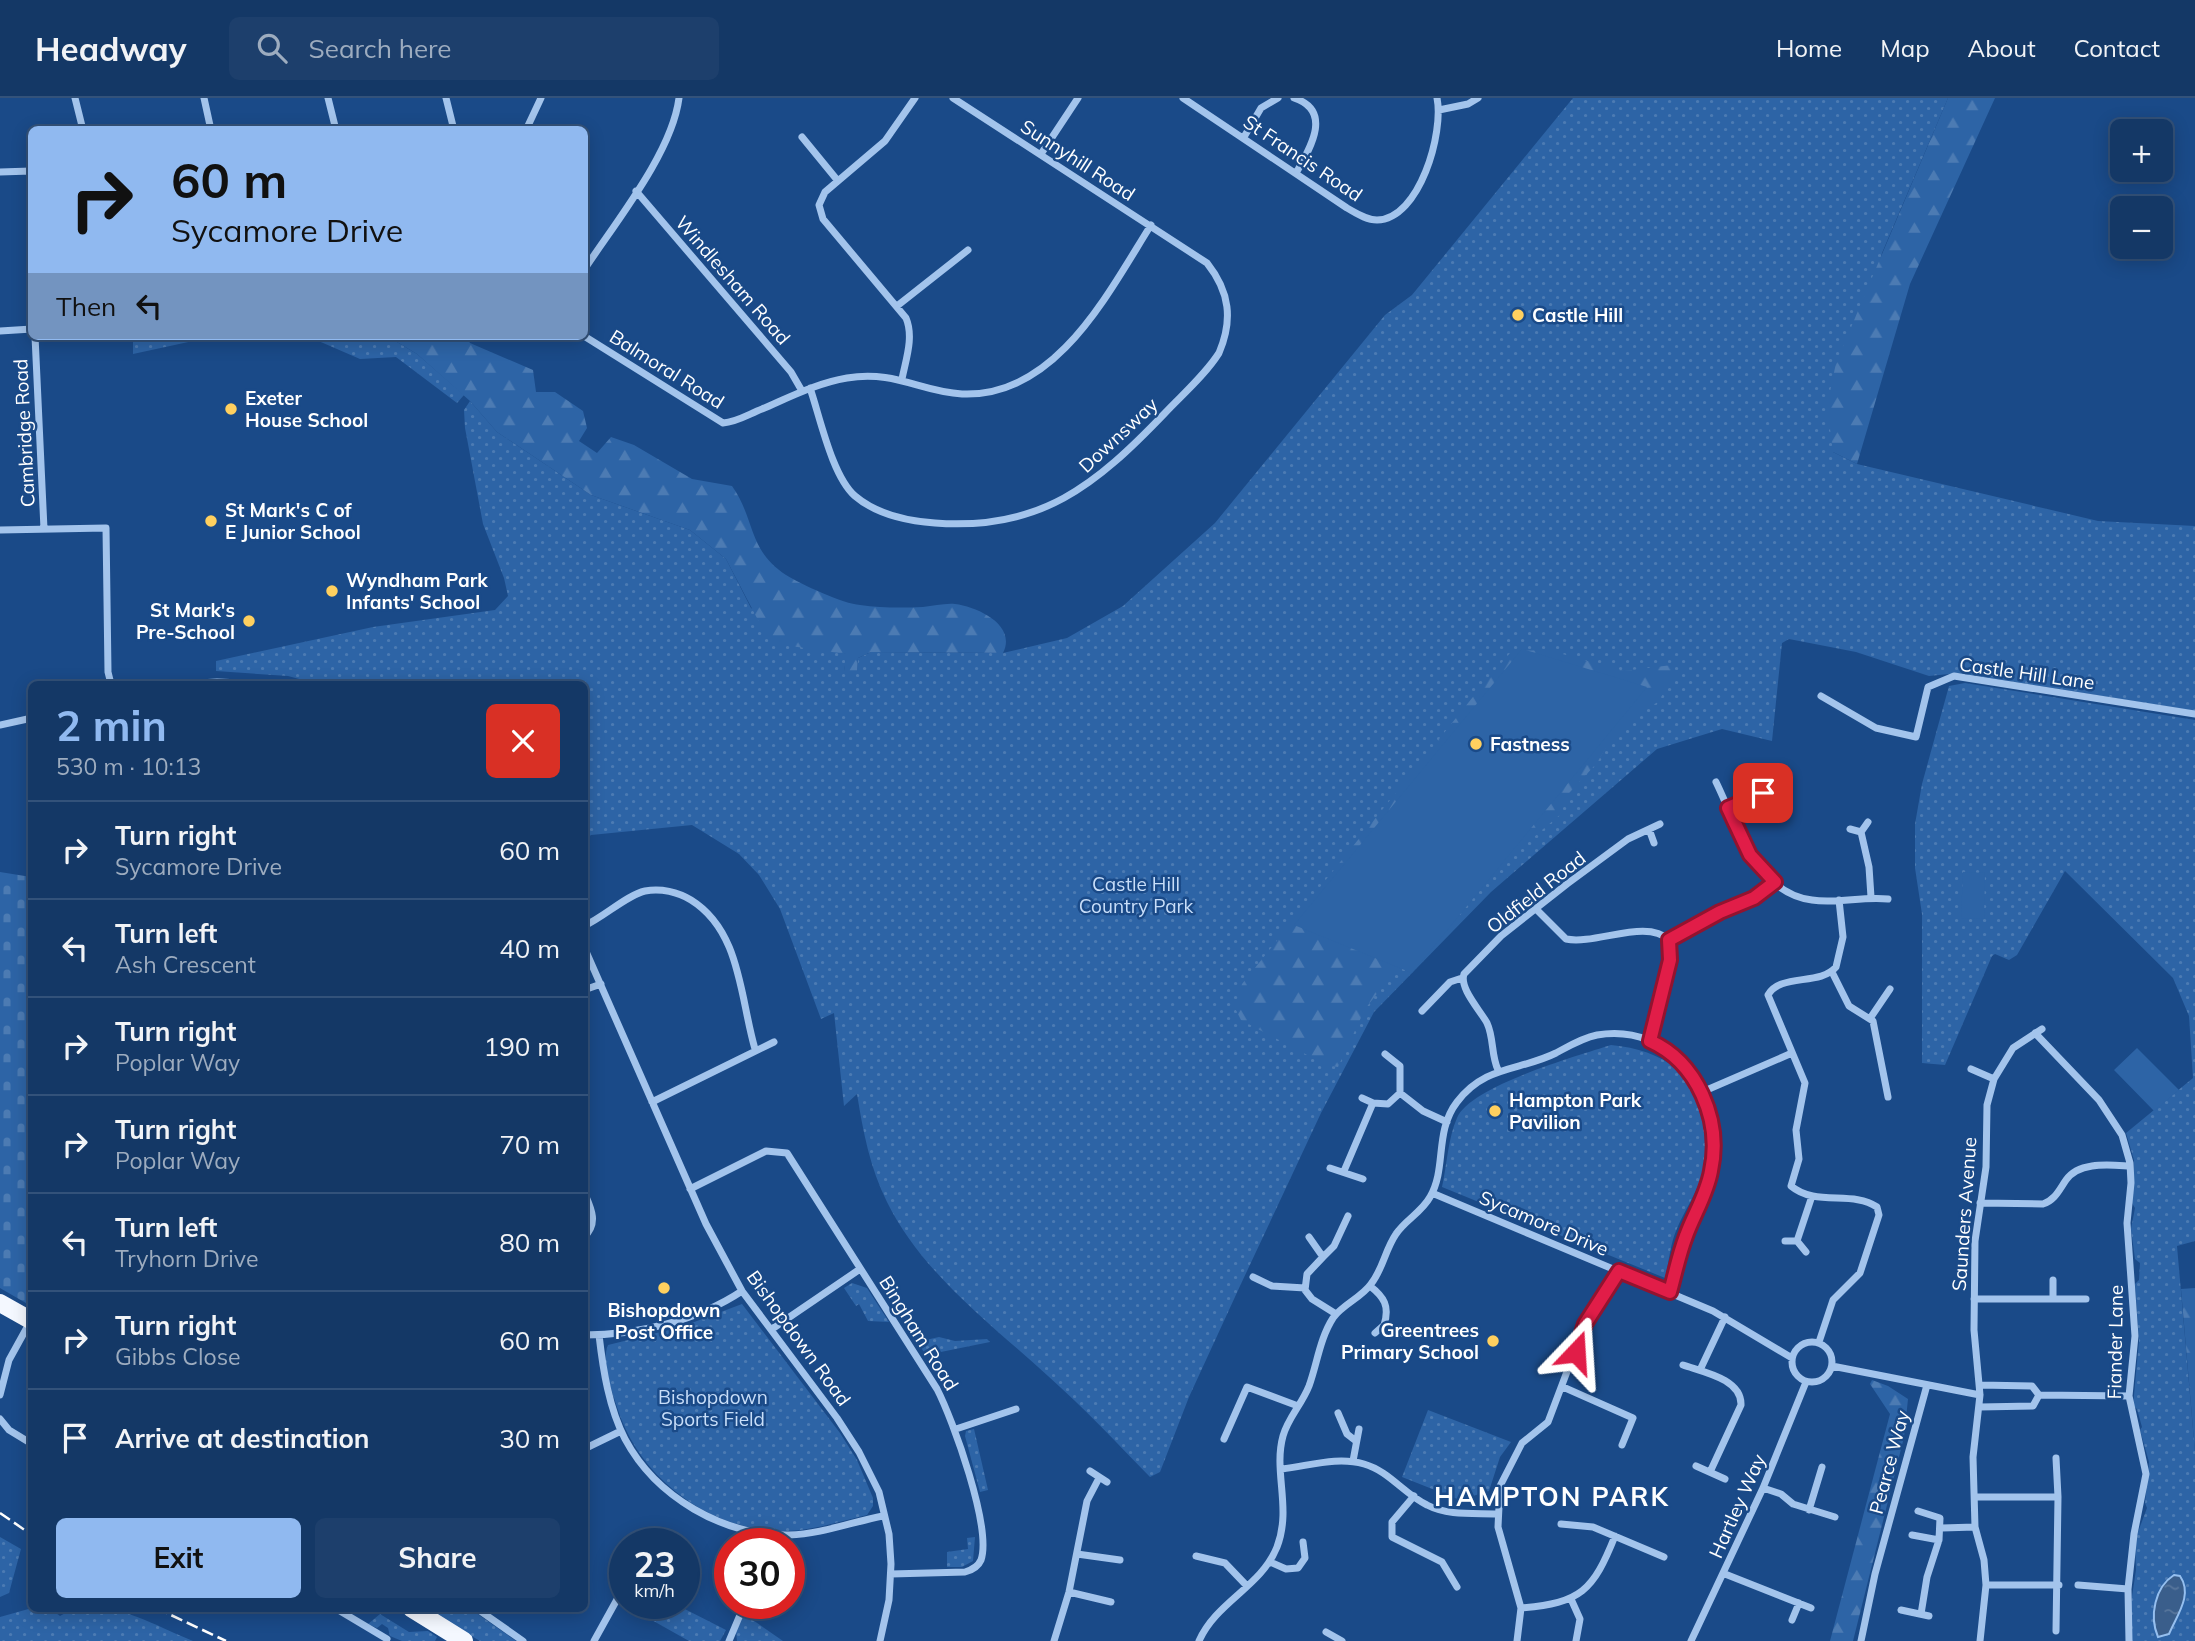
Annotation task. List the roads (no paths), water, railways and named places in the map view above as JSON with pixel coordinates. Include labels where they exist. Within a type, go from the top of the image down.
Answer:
[{"type":"highway","points":[[0,1303],[28,1319]]},
{"type":"highway","points":[[417,1612],[464,1641]]},
{"type":"street","points":[[75,98],[82,126]]},
{"type":"street","points":[[204,98],[210,126]]},
{"type":"street","points":[[328,98],[335,126]]},
{"type":"street","points":[[446,98],[453,126]]},
{"type":"street","points":[[528,126],[541,98]]},
{"type":"street","points":[[588,264],[673,128],[679,98]]},
{"type":"street","points":[[902,379],[910,327],[897,306],[820,212],[821,197],[895,131],[915,98]]},
{"type":"street","name":"Sunnyhill Road","points":[[953,98],[1151,225]]},
{"type":"street","points":[[1041,154],[1078,98]]},
{"type":"street","name":"St Francis Road","points":[[1183,98],[1370,219],[1394,216],[1409,203],[1431,155],[1439,110]]},
{"type":"street","points":[[1244,137],[1261,108],[1278,98]]},
{"type":"street","points":[[1294,98],[1308,107],[1317,126],[1315,140],[1296,173]]},
{"type":"street","points":[[1437,98],[1439,110],[1468,104],[1478,98]]},
{"type":"street","points":[[802,137],[838,181]]},
{"type":"street","points":[[0,172],[28,171]]},
{"type":"street","name":"Windlesham Road","points":[[636,191],[806,390]]},
{"type":"street","name":"Balmoral Road","points":[[588,338],[723,423],[737,420],[806,390],[857,377],[902,379],[961,394],[992,392],[1021,381],[1045,365],[1080,330],[1151,225]]},
{"type":"street","name":"Downsway","points":[[806,390],[841,478],[854,495],[884,513],[922,522],[969,524],[1017,517],[1059,501],[1086,486],[1123,457],[1213,361],[1224,341],[1229,312],[1217,277],[1201,258],[1151,225]]},
{"type":"street","points":[[897,306],[968,250]]},
{"type":"street","points":[[0,331],[28,329]]},
{"type":"street","name":"Cambridge Road","points":[[35,340],[44,528]]},
{"type":"street","points":[[0,530],[106,528],[110,681]]},
{"type":"street","name":"Castle Hill Lane","points":[[1821,696],[1876,728],[1916,737],[1928,687],[1954,676],[2195,714]]},
{"type":"street","points":[[0,725],[28,719]]},
{"type":"street","points":[[1716,782],[1750,855],[1775,882],[1800,897],[1839,900],[1871,897],[1888,899]]},
{"type":"street","points":[[1728,808],[1763,793],[1788,788]]},
{"type":"street","points":[[1868,822],[1861,832],[1869,867],[1871,897]]},
{"type":"street","name":"Oldfield Road","points":[[1422,1011],[1450,982],[1462,978],[1501,936],[1624,841],[1660,824]]},
{"type":"street","points":[[1649,829],[1654,843]]},
{"type":"street","points":[[1850,829],[1861,832]]},
{"type":"street","points":[[1669,940],[1720,912],[1754,898],[1775,882]]},
{"type":"street","points":[[588,924],[608,914],[635,894],[648,890],[678,894],[699,905],[716,922],[730,947],[755,1049]]},
{"type":"street","points":[[1839,900],[1843,946],[1832,972],[1849,1006],[1871,1017],[1878,1034],[1888,1097]]},
{"type":"street","points":[[1537,909],[1566,939],[1606,937],[1647,930],[1669,940]]},
{"type":"street","points":[[1650,1041],[1670,960],[1669,940]]},
{"type":"street","name":"Bishopdown Road","points":[[588,956],[690,1189],[742,1291],[859,1452],[879,1492],[889,1534],[891,1574],[880,1641]]},
{"type":"street","points":[[1819,1342],[1833,1300],[1860,1273],[1879,1215],[1877,1207],[1867,1202],[1812,1196],[1791,1186],[1799,1159],[1797,1124],[1805,1087],[1769,1004],[1769,992],[1780,985],[1832,972]]},
{"type":"street","points":[[1462,978],[1490,1029],[1493,1058],[1498,1070]]},
{"type":"street","points":[[588,989],[601,985]]},
{"type":"street","points":[[1871,1017],[1890,989]]},
{"type":"street","name":"Saunders Avenue","points":[[1980,1641],[1986,1585],[1984,1560],[1975,1527],[1973,1457],[1980,1385],[1974,1298],[1975,1241],[1987,1157],[1987,1105],[1994,1079],[2013,1048],[2038,1031]]},
{"type":"street","name":"Fiander Lane","points":[[2038,1031],[2099,1100],[2122,1135],[2130,1166],[2127,1223],[2135,1336],[2129,1396],[2146,1474],[2134,1534],[2128,1589],[2129,1641]]},
{"type":"street","points":[[1199,1641],[1217,1611],[1270,1562],[1284,1517],[1283,1438],[1309,1386],[1328,1326],[1336,1314],[1370,1286],[1394,1236],[1432,1192],[1447,1122],[1461,1097],[1498,1070],[1544,1058],[1594,1036],[1621,1034],[1650,1041],[1679,1060],[1691,1073],[1702,1093],[1712,1134],[1712,1165],[1707,1188],[1685,1236],[1670,1292]]},
{"type":"street","points":[[652,1102],[755,1049],[774,1042]]},
{"type":"street","points":[[1702,1093],[1792,1053]]},
{"type":"street","points":[[1385,1054],[1400,1066],[1401,1093],[1423,1111],[1447,1122]]},
{"type":"street","points":[[1971,1069],[1994,1079]]},
{"type":"street","points":[[1362,1098],[1373,1103],[1388,1104],[1401,1093]]},
{"type":"street","points":[[1344,1171],[1373,1103]]},
{"type":"street","name":"Bingham Road","points":[[690,1189],[766,1151],[783,1151],[793,1160],[860,1269],[920,1359],[956,1429],[983,1549],[979,1563],[972,1570],[960,1573],[891,1574]]},
{"type":"street","points":[[1980,1203],[2043,1204],[2053,1199],[2068,1178],[2079,1170],[2098,1166],[2130,1166]]},
{"type":"street","points":[[1330,1168],[1363,1179]]},
{"type":"street","name":"Sycamore Drive","points":[[1432,1192],[1725,1317],[1792,1358]]},
{"type":"street","points":[[1797,1241],[1812,1196]]},
{"type":"street","points":[[588,1205],[593,1221],[588,1233]]},
{"type":"street","points":[[1336,1314],[1312,1299],[1305,1288],[1307,1274],[1334,1246],[1348,1216]]},
{"type":"street","points":[[1309,1237],[1323,1258]]},
{"type":"street","points":[[1785,1241],[1797,1241]]},
{"type":"street","points":[[1797,1241],[1806,1252]]},
{"type":"street","points":[[772,1329],[860,1269]]},
{"type":"street","points":[[1517,1641],[1521,1608],[1501,1542],[1497,1514],[1500,1486],[1508,1465],[1522,1443],[1545,1426],[1563,1387],[1585,1324],[1619,1271]]},
{"type":"street","points":[[1253,1277],[1272,1286],[1305,1288]]},
{"type":"street","points":[[2053,1280],[2053,1299]]},
{"type":"street","points":[[1370,1286],[1386,1302],[1384,1325],[1375,1334]]},
{"type":"street","points":[[588,1335],[671,1322],[709,1309],[742,1291]]},
{"type":"street","points":[[1974,1298],[2086,1299]]},
{"type":"street","points":[[1700,1370],[1725,1317]]},
{"type":"street","points":[[1384,1325],[1407,1335]]},
{"type":"street","points":[[0,1395],[9,1360],[28,1326]]},
{"type":"street","points":[[599,1335],[606,1379],[621,1431],[640,1463],[675,1496],[712,1519],[741,1528]]},
{"type":"street","points":[[1809,1341],[1819,1342],[1828,1349],[1832,1366],[1823,1379],[1806,1382],[1794,1373],[1792,1358],[1800,1345],[1809,1341]]},
{"type":"street","points":[[0,1357],[9,1360]]},
{"type":"street","points":[[1683,1365],[1734,1386],[1741,1395],[1741,1405],[1710,1472]]},
{"type":"street","points":[[1832,1366],[1980,1395]]},
{"type":"street","points":[[1237,1382],[1298,1406]]},
{"type":"street","name":"Hartley Way","points":[[1691,1641],[1725,1574],[1806,1382]]},
{"type":"street","name":"Pearce Way","points":[[1861,1641],[1875,1574],[1927,1385]]},
{"type":"street","points":[[1980,1385],[2027,1385],[2036,1387],[2039,1395],[2033,1406],[1980,1406]]},
{"type":"street","points":[[1224,1440],[1247,1387]]},
{"type":"street","points":[[1563,1387],[1633,1418],[1622,1445]]},
{"type":"street","points":[[2039,1395],[2129,1396]]},
{"type":"street","points":[[956,1429],[1016,1409]]},
{"type":"street","points":[[1338,1413],[1347,1434],[1356,1441]]},
{"type":"street","points":[[0,1419],[9,1430],[28,1442]]},
{"type":"street","points":[[1353,1461],[1359,1429]]},
{"type":"street","points":[[588,1447],[621,1431]]},
{"type":"street","points":[[2056,1458],[2059,1585],[2056,1631]]},
{"type":"street","points":[[1282,1469],[1353,1461],[1374,1467],[1430,1507],[1446,1511],[1497,1514]]},
{"type":"street","points":[[1696,1466],[1726,1479]]},
{"type":"street","points":[[1809,1510],[1822,1467]]},
{"type":"street","points":[[1055,1638],[1069,1592],[1087,1501],[1103,1480],[1090,1471]]},
{"type":"street","points":[[1763,1488],[1809,1510],[1835,1517]]},
{"type":"street","points":[[1414,1496],[1392,1522],[1392,1537],[1442,1562],[1457,1587]]},
{"type":"street","points":[[1976,1497],[2058,1497]]},
{"type":"street","points":[[1901,1610],[1925,1615],[1927,1577],[1942,1528],[1938,1516],[1918,1511]]},
{"type":"street","points":[[805,1534],[883,1516]]},
{"type":"street","points":[[1561,1524],[1586,1525],[1664,1557]]},
{"type":"street","points":[[1942,1528],[1975,1527]]},
{"type":"street","points":[[1912,1535],[1939,1541]]},
{"type":"street","points":[[1521,1608],[1553,1605],[1572,1599],[1596,1578],[1615,1536]]},
{"type":"street","points":[[1270,1562],[1290,1570],[1298,1568],[1305,1558],[1303,1542]]},
{"type":"street","points":[[1077,1554],[1120,1560]]},
{"type":"street","points":[[1196,1556],[1225,1563],[1247,1586]]},
{"type":"street","points":[[1725,1574],[1811,1608]]},
{"type":"street","points":[[1986,1585],[2059,1585]]},
{"type":"street","points":[[2078,1585],[2128,1589]]},
{"type":"street","points":[[1069,1592],[1111,1602]]},
{"type":"street","points":[[1572,1599],[1580,1619],[1576,1641]]},
{"type":"street","points":[[1792,1620],[1799,1603]]},
{"type":"street","points":[[342,1612],[387,1639]]},
{"type":"street","points":[[482,1612],[523,1641]]},
{"type":"street","points":[[594,1641],[609,1614]]},
{"type":"street","points":[[729,1641],[738,1619]]},
{"type":"street","points":[[1326,1632],[1342,1641]]},
{"type":"water","points":[[2174,1575],[2180,1576],[2184,1583],[2184,1598],[2169,1634],[2158,1637],[2154,1620],[2155,1603],[2162,1587]]},
{"type":"railway","points":[[0,1513],[28,1532]]},
{"type":"railway","points":[[164,1612],[226,1641]]},
{"type":"place","name":"Castle Hill","points":[[1518,315]]},
{"type":"place","name":"Exeter House School","points":[[231,409]]},
{"type":"place","name":"St Mark's C of E Junior School","points":[[211,521]]},
{"type":"place","name":"Wyndham Park Infants' School","points":[[332,591]]},
{"type":"place","name":"St Mark's Pre-School","points":[[249,621]]},
{"type":"place","name":"Fastness","points":[[1476,744]]},
{"type":"place","name":"Hampton Park Pavilion","points":[[1495,1111]]},
{"type":"place","name":"Bishopdown Post Office","points":[[664,1288]]},
{"type":"place","name":"Greentrees Primary School","points":[[1493,1341]]},
{"type":"district","name":"HAMPTON PARK","points":[[1552,1497]]},
{"type":"park label","name":"Castle Hill Country Park","points":[[1136,895]]},
{"type":"park label","name":"Bishopdown Sports Field","points":[[713,1408]]}]
